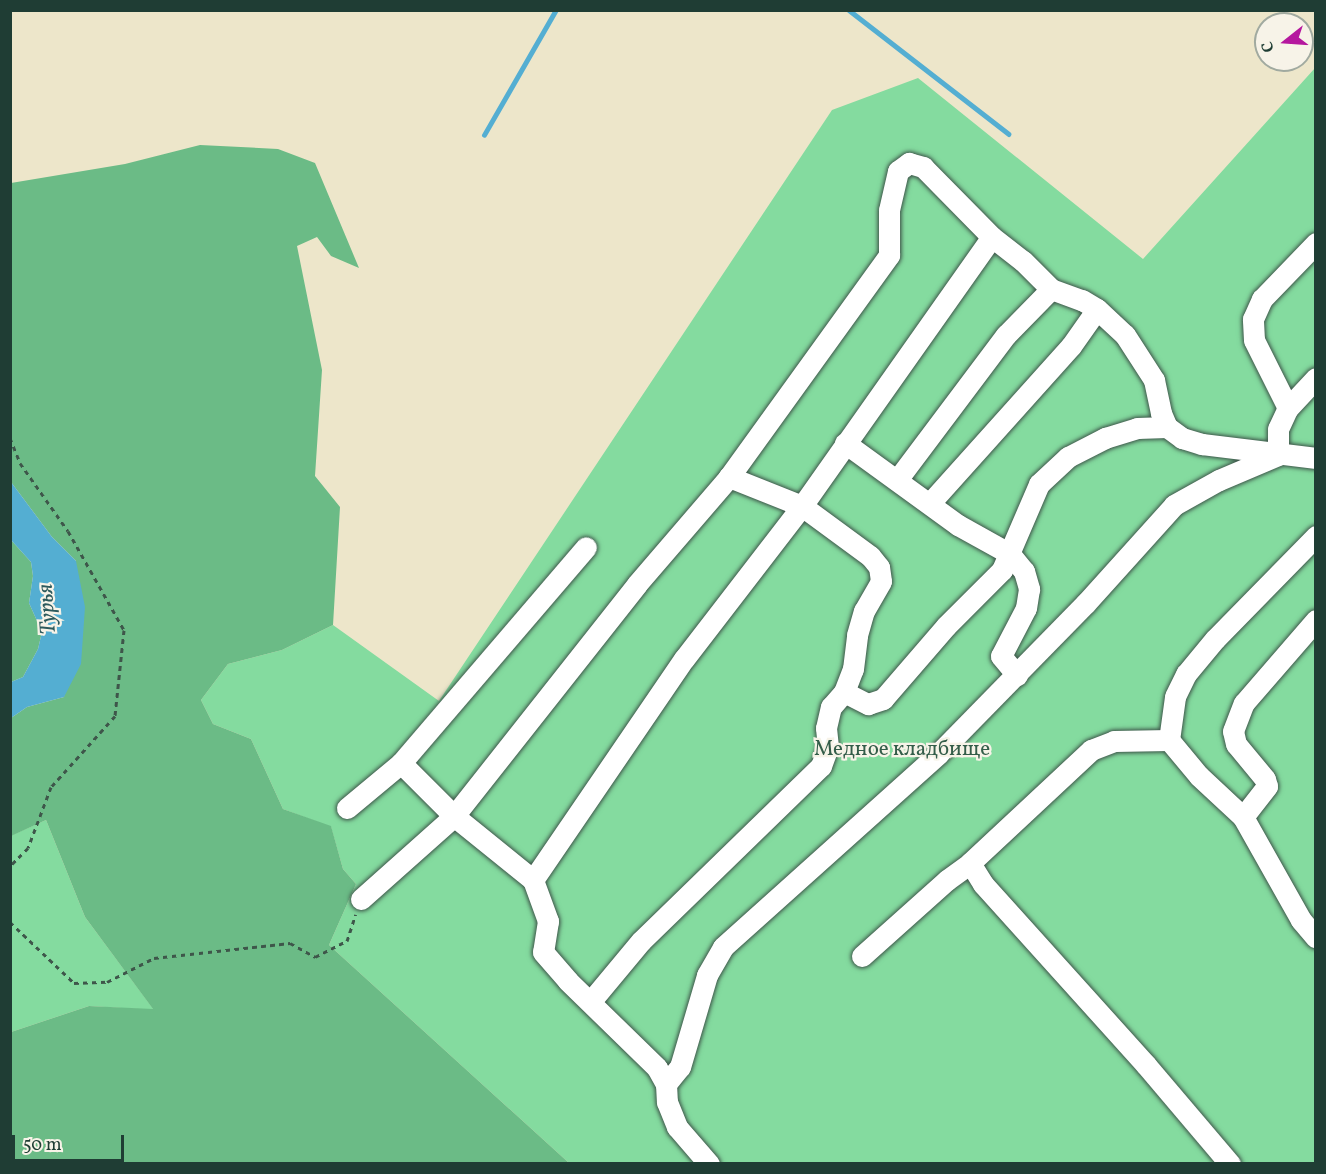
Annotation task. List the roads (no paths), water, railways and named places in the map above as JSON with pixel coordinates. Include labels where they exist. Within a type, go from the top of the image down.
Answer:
[{"type":"street","points":[[361,899],[454,816],[637,584],[729,477],[889,255],[889,210],[898,171],[909,163],[922,167],[992,237],[1023,261],[1051,289],[1082,300],[1096,309],[1125,335],[1154,380],[1161,413],[1167,427],[1182,438],[1202,444],[1316,458]]},
{"type":"street","points":[[533,880],[684,659],[802,506],[992,237]]},
{"type":"street","points":[[1288,408],[1254,340],[1253,319],[1262,299],[1316,243]]},
{"type":"street","points":[[897,480],[1006,335],[1051,289]]},
{"type":"street","points":[[930,503],[1071,346],[1096,309]]},
{"type":"street","points":[[1278,455],[1278,429],[1288,408],[1316,378]]},
{"type":"street","points":[[843,692],[868,704],[883,699],[946,626],[1002,570],[1039,484],[1068,457],[1106,438],[1137,428],[1167,427]]},
{"type":"street","points":[[845,443],[958,525],[1010,554],[1024,571],[1029,589],[1026,608],[1001,656],[1017,675]]},
{"type":"street","points":[[666,1084],[680,1067],[707,975],[723,947],[939,753],[1017,675],[1174,505],[1219,480],[1278,455]]},
{"type":"street","points":[[591,1001],[641,941],[821,766],[828,747],[826,728],[831,707],[843,692],[853,669],[857,635],[864,611],[881,581],[879,567],[870,556],[802,506],[729,477]]},
{"type":"street","points":[[1316,536],[1215,639],[1186,674],[1175,697],[1170,740],[1199,776],[1243,817],[1301,920],[1316,938]]},
{"type":"street","points":[[347,808],[401,763],[586,547]]},
{"type":"street","points":[[1243,817],[1268,786],[1265,779],[1236,744],[1233,730],[1244,703],[1316,620]]},
{"type":"street","points":[[862,956],[947,880],[970,863],[1091,750],[1114,741],[1170,740]]},
{"type":"street","points":[[401,763],[454,816],[533,880],[548,921],[543,952],[568,981],[657,1068],[666,1084],[667,1102],[677,1127],[709,1164]]},
{"type":"street","points":[[970,863],[983,884],[1146,1065],[1230,1164]]},
{"type":"water","name":"Турья","points":[[11,482],[52,537],[76,561],[85,607],[81,664],[64,697],[27,707],[11,718],[11,682],[23,677],[38,649],[42,632],[29,603],[33,576],[31,562],[11,540]]},
{"type":"waterway","points":[[484,135],[556,10]]},
{"type":"waterway","points":[[849,10],[1009,134]]},
{"type":"park label","name":"Медное кладбище","points":[[902,750]]}]
